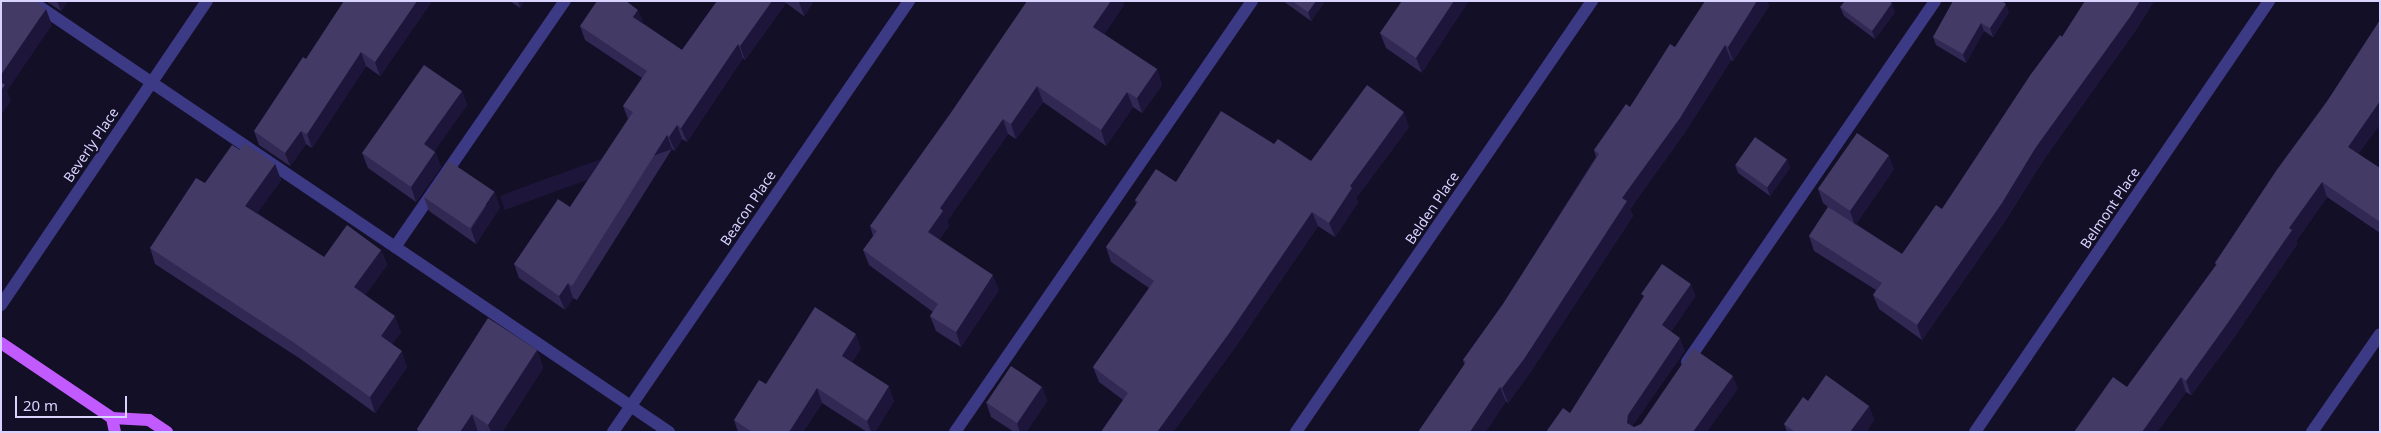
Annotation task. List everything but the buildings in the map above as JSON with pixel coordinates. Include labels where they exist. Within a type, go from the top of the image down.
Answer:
[{"type":"main road","points":[[1,343],[112,418],[149,420],[167,432]]},
{"type":"main road","points":[[112,418],[116,432]]},
{"type":"street","points":[[32,1],[669,432]]},
{"type":"street","name":"Beverly Place","points":[[1,305],[207,1]]},
{"type":"street","points":[[395,247],[565,1]]},
{"type":"street","name":"Beacon Place","points":[[613,432],[908,1]]},
{"type":"street","points":[[956,432],[1252,1]]},
{"type":"street","name":"Belden Place","points":[[1296,432],[1592,1]]},
{"type":"street","points":[[1678,375],[1935,1]]},
{"type":"street","name":"Belmont Place","points":[[1975,432],[2269,1]]},
{"type":"street","points":[[2312,432],[2380,334]]}]
